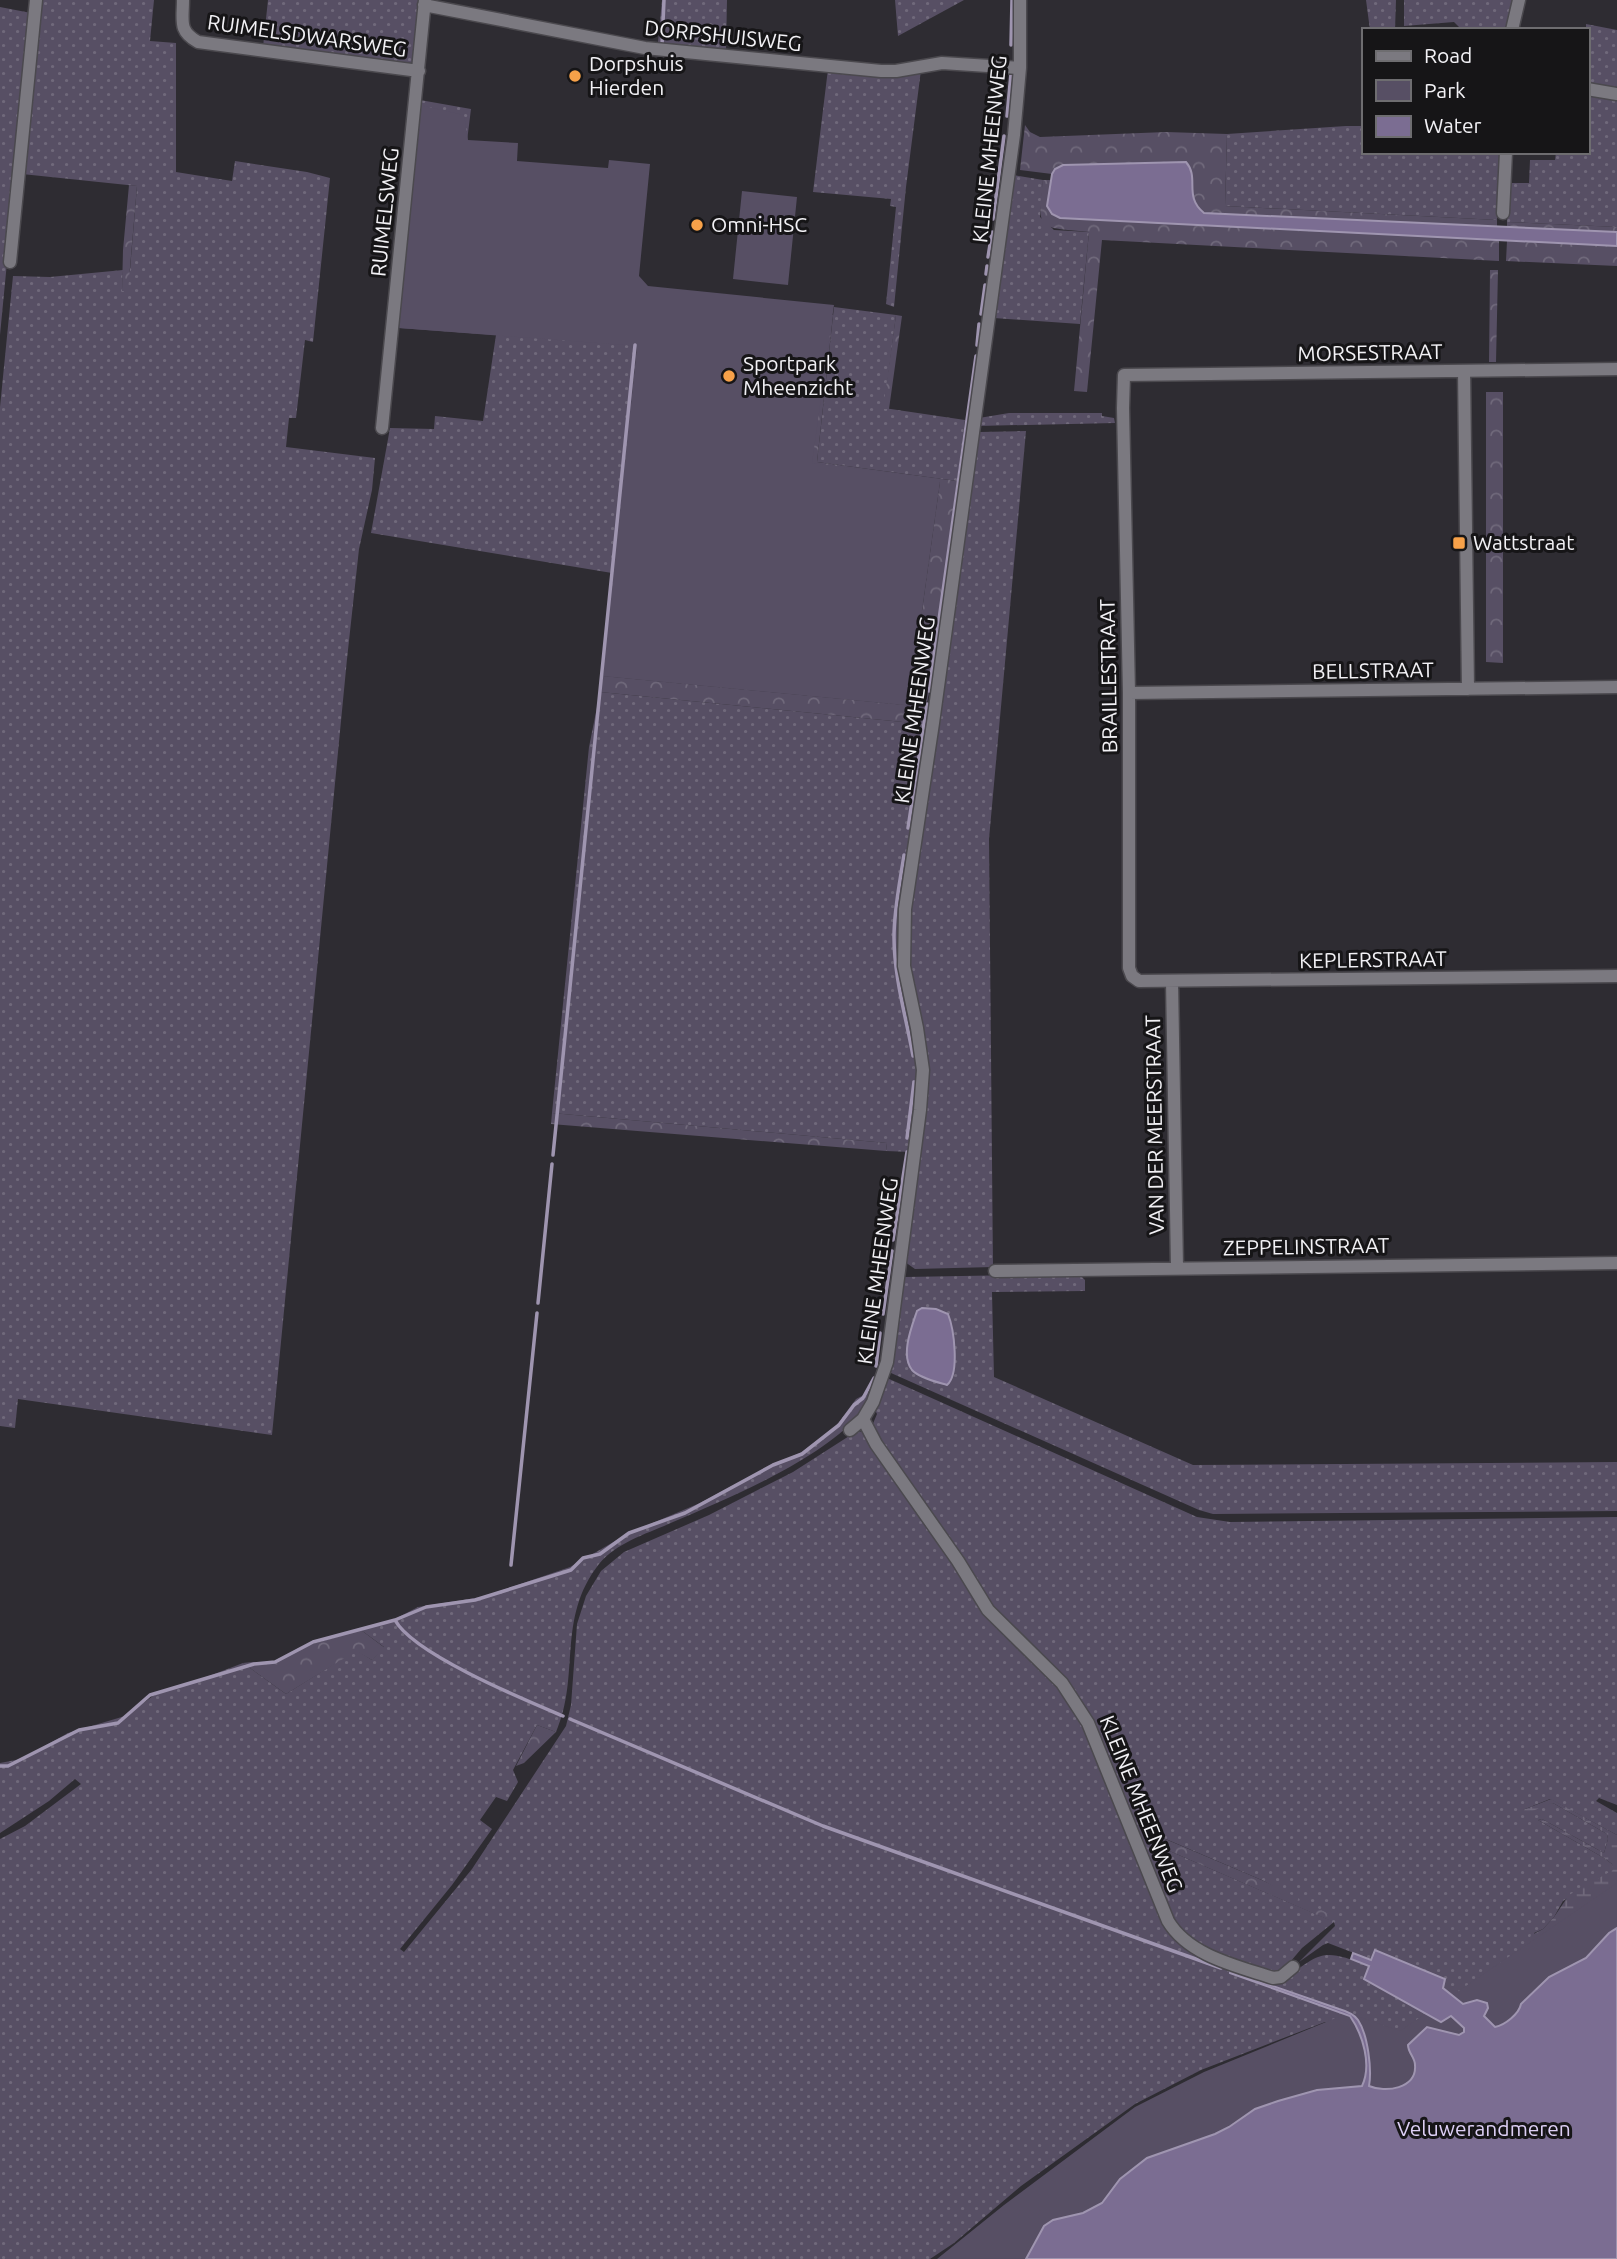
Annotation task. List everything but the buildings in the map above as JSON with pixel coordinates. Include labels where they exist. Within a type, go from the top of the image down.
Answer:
[{"type":"street","points":[[10,262],[36,0]]},
{"type":"street","name":"RUIMELSDWARSWEG","points":[[183,0],[183,28],[187,36],[198,42],[419,71]]},
{"type":"street","name":"KLEINE MHEENWEG","points":[[850,1430],[863,1419],[873,1402],[887,1362],[920,1110],[923,1070],[904,966],[905,909],[1014,135],[1020,68],[1020,0]]},
{"type":"street","points":[[1512,28],[1519,0]]},
{"type":"street","name":"RUIMELSWEG","points":[[383,428],[425,3]]},
{"type":"street","name":"DORPSHUISWEG","points":[[425,3],[645,48],[881,71],[907,70],[934,63],[1020,68]]},
{"type":"street","points":[[1589,89],[1617,94]]},
{"type":"street","points":[[1503,213],[1506,154]]},
{"type":"street","name":"MORSESTRAAT","points":[[1124,375],[1617,369]]},
{"type":"street","points":[[1464,371],[1468,689]]},
{"type":"street","name":"BRAILLESTRAAT","points":[[1124,375],[1129,693],[1129,968],[1132,976]]},
{"type":"street","name":"BELLSTRAAT","points":[[1129,693],[1617,687]]},
{"type":"street","name":"KEPLERSTRAAT","points":[[1132,976],[1139,981],[1617,976]]},
{"type":"street","name":"VAN DER MEERSTRAAT","points":[[1172,981],[1177,1268]]},
{"type":"street","name":"ZEPPELINSTRAAT","points":[[995,1271],[1617,1263]]},
{"type":"street","name":"KLEINE MHEENWEG","points":[[863,1419],[876,1444],[958,1561],[988,1610],[1062,1683],[1078,1706],[1088,1723],[1168,1922],[1177,1935],[1191,1947],[1273,1978],[1281,1977],[1293,1967]]},
{"type":"green space","points":[[39,0],[154,0],[150,41],[176,43],[176,172],[232,181],[235,161],[330,178],[313,342],[305,340],[296,418],[289,418],[286,447],[375,458],[372,490],[359,549],[347,659],[272,1435],[18,1399],[15,1428],[0,1426],[0,407],[13,276],[50,277],[123,270],[122,290],[130,270],[137,186],[22,174]]},
{"type":"green space","points":[[268,0],[420,0],[412,67],[263,47]]},
{"type":"green space","points":[[662,0],[727,0],[726,50],[658,42]]},
{"type":"green space","points":[[895,0],[964,0],[898,36]]},
{"type":"green space","points":[[1366,0],[1396,0],[1395,28],[1370,28]]},
{"type":"green space","points":[[1404,0],[1516,0],[1509,28],[1460,28],[1454,22],[1404,26]]},
{"type":"green space","points":[[0,7],[31,13],[0,335]]},
{"type":"green space","points":[[1586,24],[1617,30],[1617,90],[1589,84],[1589,28],[1586,28]]},
{"type":"green space","points":[[828,69],[921,70],[894,307],[886,304],[896,207],[890,206],[891,199],[813,192]]},
{"type":"green space","points":[[1589,91],[1617,97],[1617,227],[1507,222],[1510,183],[1529,183],[1530,160],[1555,160],[1556,154],[1589,154]]},
{"type":"green space","name":"Sportpark Mheenzicht","points":[[420,100],[471,109],[467,141],[637,346],[631,407],[794,543],[940,482],[911,688],[929,692],[926,707],[603,676],[612,573],[371,533],[390,428],[434,429],[435,416],[483,421],[496,335],[399,328]]},
{"type":"green space","name":"Sportpark Mheenzicht","points":[[420,105],[464,115],[468,140],[518,143],[517,161],[608,168],[609,160],[650,164],[639,276],[648,286],[834,305],[812,463],[940,479],[911,688],[929,692],[926,707],[603,676],[637,346],[399,328]]},
{"type":"green space","points":[[1025,125],[1030,132],[1040,137],[1166,132],[1227,134],[1225,206],[1497,220],[1497,226],[1203,213],[1192,197],[1055,169],[1052,174],[1020,170]]},
{"type":"green space","points":[[1362,126],[1362,154],[1501,154],[1497,220],[1225,206],[1227,134]]},
{"type":"green space","points":[[1013,175],[1043,180],[1040,217],[1054,230],[1089,232],[1080,324],[994,318]]},
{"type":"green space","points":[[1043,180],[1051,180],[1047,207],[1060,218],[1499,240],[1499,261],[1102,240],[1087,392],[1074,391],[1089,232],[1060,229],[1045,224],[1040,210]]},
{"type":"green space","points":[[129,185],[137,186],[128,291],[122,291],[123,250]]},
{"type":"green space","points":[[742,191],[797,197],[788,285],[733,279]]},
{"type":"green space","points":[[1507,222],[1617,227],[1617,232],[1507,227]]},
{"type":"green space","points":[[1507,241],[1617,246],[1617,266],[1506,261]]},
{"type":"green space","points":[[1490,270],[1498,270],[1496,362],[1489,362]]},
{"type":"green space","points":[[834,307],[896,315],[884,408],[965,420],[957,481],[817,462]]},
{"type":"green space","points":[[823,314],[833,315],[817,462],[957,481],[929,692],[911,689],[940,482],[808,544],[806,426]]},
{"type":"green space","points":[[896,315],[902,316],[889,409],[883,409]]},
{"type":"green space","points":[[1486,392],[1503,392],[1503,663],[1486,662]]},
{"type":"green space","points":[[1009,413],[1102,413],[1102,416],[1114,418],[1115,423],[978,426],[979,418]]},
{"type":"green space","points":[[1026,431],[989,839],[993,1267],[915,1269],[905,1262],[927,1087],[908,949],[909,913],[978,435],[980,432]]},
{"type":"green space","points":[[603,676],[926,707],[923,724],[600,692]]},
{"type":"green space","points":[[600,692],[923,724],[922,781],[900,909],[919,1071],[911,1152],[886,1151],[887,1143],[552,1113],[589,747]]},
{"type":"green space","points":[[552,1113],[887,1143],[886,1151],[551,1124]]},
{"type":"green space","points":[[1079,1274],[1085,1280],[1085,1291],[992,1292],[994,1377],[1193,1465],[1617,1462],[1617,1511],[1213,1514],[1199,1510],[891,1373],[902,1279]],"holes":[[[917,1311],[948,1314],[954,1362],[951,1380],[947,1385],[912,1370],[908,1348]]]},
{"type":"green space","points":[[887,1378],[1197,1517],[1230,1522],[1617,1517],[1617,1805],[1599,1798],[1596,1801],[1617,1813],[1617,1835],[1550,1799],[1523,1810],[1553,1803],[1607,1834],[1604,1853],[1542,1819],[1538,1820],[1604,1858],[1612,1864],[1614,1870],[1563,1901],[1554,1917],[1543,1929],[1534,1933],[1538,1945],[1463,2004],[1443,1988],[1445,1979],[1375,1950],[1372,1960],[1328,1943],[1299,1962],[1335,1926],[1334,1922],[1302,1948],[1279,1975],[1195,1945],[1179,1932],[1149,1846],[1151,1843],[1332,1921],[1264,1881],[1147,1831],[1137,1836],[1095,1727],[1000,1619],[885,1452],[872,1426]]},
{"type":"green space","points":[[875,1389],[858,1416],[841,1432],[797,1463],[746,1490],[624,1544],[599,1564],[578,1605],[573,1626],[567,1689],[556,1732],[537,1725],[513,1770],[518,1782],[507,1801],[496,1797],[480,1820],[492,1829],[452,1885],[400,1949],[404,1952],[472,1869],[566,1726],[571,1705],[577,1624],[586,1596],[601,1571],[624,1552],[709,1515],[793,1472],[857,1431],[864,1432],[891,1467],[988,1615],[1064,1694],[1081,1716],[1169,1930],[1180,1943],[1218,1962],[1276,1980],[1284,1980],[1307,1963],[1324,1955],[1354,1960],[1369,1966],[1365,1979],[1441,2022],[1451,2016],[1464,2028],[1462,2033],[1454,2034],[1427,2027],[1405,2047],[1407,2066],[1378,2074],[1370,2082],[1366,2042],[1354,2017],[1339,2009],[1230,1971],[1350,2016],[1364,2055],[1353,2049],[1343,2029],[1325,2022],[1201,2070],[1135,2104],[1021,2186],[954,2243],[930,2259],[0,2259],[0,1839],[25,1826],[81,1784],[75,1779],[49,1801],[0,1833],[0,1763],[21,1759],[68,1733],[125,1716],[153,1696],[243,1663],[286,1694],[356,1650],[372,1660],[384,1647],[361,1630],[391,1621],[418,1607],[482,1597],[570,1567],[629,1533],[700,1503],[802,1452],[836,1426],[856,1399]]},
{"type":"green space","points":[[361,1630],[385,1648],[372,1660],[356,1651],[286,1694],[243,1663],[270,1664],[309,1645]]},
{"type":"green space","points":[[537,1725],[556,1732],[524,1763],[516,1766]]},
{"type":"green space","points":[[1551,1799],[1617,1835],[1617,1928],[1538,1945],[1530,1936],[1543,1929],[1569,1895],[1613,1870],[1612,1864],[1604,1858],[1538,1820],[1542,1819],[1604,1853],[1607,1834],[1553,1803],[1527,1813],[1523,1810]]},
{"type":"green space","points":[[1144,1830],[1264,1881],[1335,1917],[1331,1921],[1151,1843],[1149,1846],[1182,1923],[1183,1929],[1179,1932],[1137,1836]]},
{"type":"green space","name":"Veluwerandmeren","points":[[1617,1883],[1617,2259],[937,2259],[1135,2107],[1204,2072],[1348,2013],[1400,2031]]},
{"type":"water","points":[[1186,162],[1192,174],[1194,200],[1204,213],[1617,232],[1617,246],[1060,218],[1052,214],[1047,206],[1052,174],[1063,165]]},
{"type":"water","points":[[922,1308],[936,1309],[948,1314],[954,1340],[955,1362],[947,1385],[919,1375],[909,1364],[907,1349],[910,1332],[917,1311]]},
{"type":"water","name":"Veluwerandmeren","points":[[1617,1928],[1617,2259],[1026,2259],[1044,2226],[1053,2220],[1083,2213],[1102,2203],[1120,2179],[1147,2158],[1215,2134],[1255,2109],[1278,2101],[1317,2090],[1362,2086],[1366,2069],[1365,2050],[1350,2016],[1230,1971],[1354,2016],[1367,2043],[1369,2086],[1391,2089],[1406,2084],[1411,2079],[1415,2065],[1408,2045],[1427,2027],[1459,2035],[1464,2032],[1464,2028],[1451,2016],[1441,2022],[1364,1979],[1369,1966],[1351,1959],[1353,1953],[1371,1960],[1375,1950],[1445,1979],[1443,1988],[1463,2004],[1477,2000],[1487,2003],[1484,2016],[1495,2027],[1511,2019],[1521,2004],[1549,1977],[1586,1958]]},
{"type":"waterway","points":[[662,45],[664,0]]},
{"type":"waterway","points":[[1011,45],[1012,0]]},
{"type":"waterway","points":[[1007,116],[1011,74]]},
{"type":"waterway","points":[[993,219],[1004,136]]},
{"type":"waterway","points":[[988,257],[992,232]]},
{"type":"waterway","points":[[986,274],[987,266]]},
{"type":"waterway","points":[[981,314],[985,285]]},
{"type":"waterway","points":[[977,345],[979,324]]},
{"type":"waterway","points":[[553,1155],[635,345]]},
{"type":"waterway","points":[[929,691],[976,356]]},
{"type":"waterway","points":[[908,828],[927,704]]},
{"type":"waterway","points":[[904,855],[894,937],[898,982],[913,1056]]},
{"type":"waterway","points":[[907,1138],[914,1082]]},
{"type":"waterway","points":[[893,1240],[907,1152]]},
{"type":"waterway","points":[[538,1303],[552,1164]]},
{"type":"waterway","points":[[883,1314],[892,1251]]},
{"type":"waterway","points":[[511,1565],[537,1313]]},
{"type":"waterway","points":[[876,1366],[880,1333]]},
{"type":"waterway","points":[[0,1766],[8,1766],[79,1730],[118,1723],[150,1695],[254,1664],[275,1662],[313,1642],[395,1620],[426,1607],[475,1600],[571,1570],[583,1558],[600,1554],[629,1533],[685,1513],[773,1465],[802,1454],[839,1425],[863,1398],[874,1378]]},
{"type":"waterway","points":[[395,1620],[406,1633],[446,1661],[498,1688],[563,1716]]},
{"type":"waterway","points":[[570,1719],[823,1826],[1221,1968]]},
{"type":"place","name":"Dorpshuis Hierden","points":[[575,76]]},
{"type":"place","name":"Omni-HSC","points":[[697,225]]},
{"type":"place","name":"Sportpark Mheenzicht","points":[[729,376]]},
{"type":"place","name":"Wattstraat","points":[[1459,543]]}]
